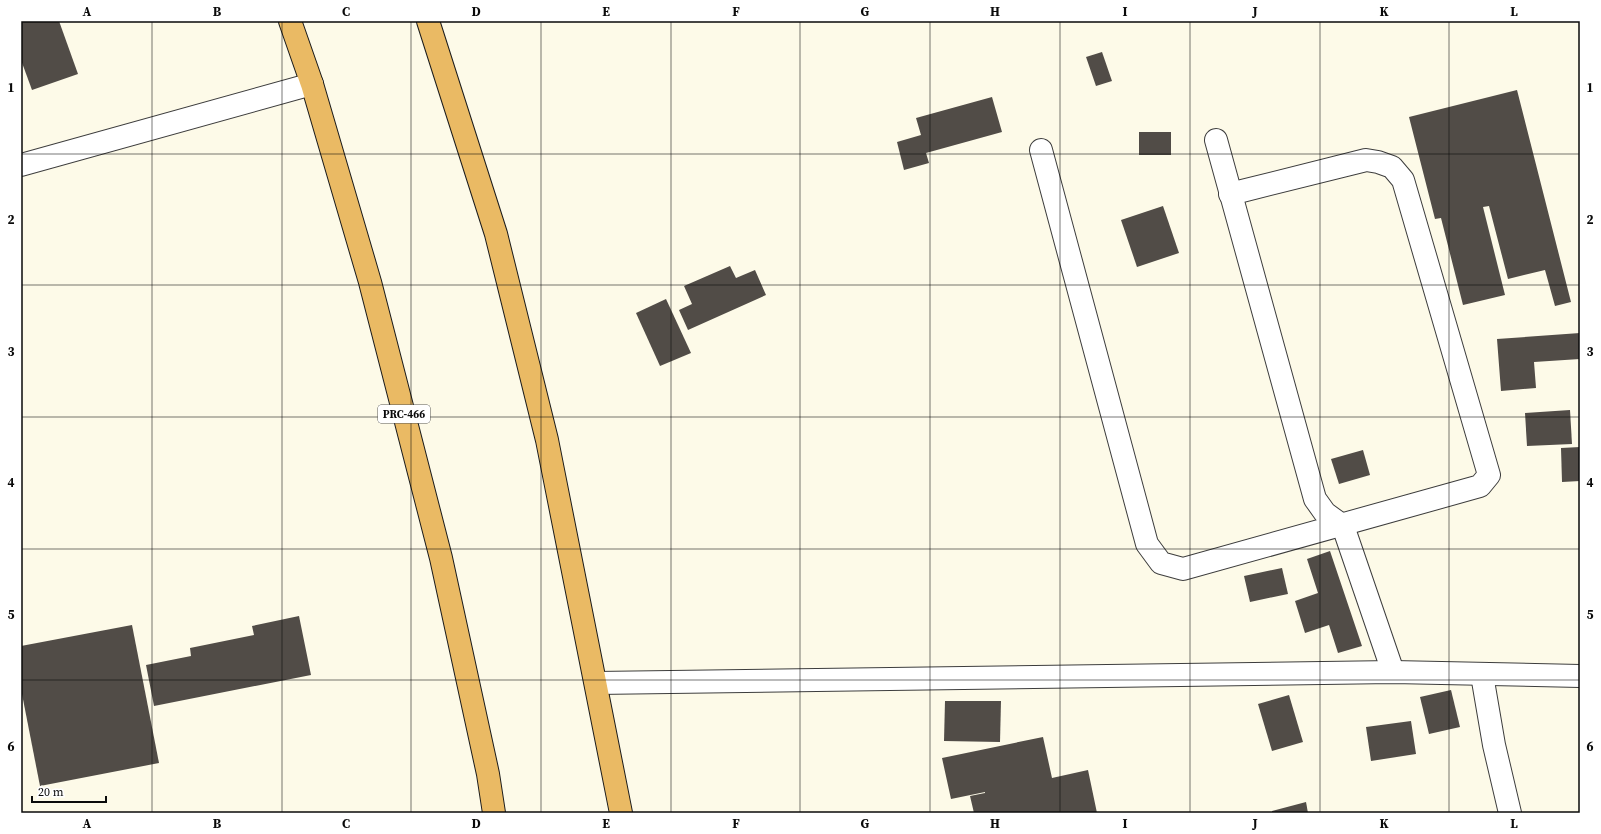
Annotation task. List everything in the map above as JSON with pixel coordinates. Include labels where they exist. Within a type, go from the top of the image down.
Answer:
[{"type":"highway","name":"PRC-466","points":[[290,21],[312,84],[370,282],[441,558],[488,774],[494,813]]},
{"type":"highway","points":[[428,21],[496,234],[547,440],[621,813]]},
{"type":"street","points":[[21,165],[312,84]]},
{"type":"street","points":[[1216,140],[1315,499],[1325,513],[1343,526],[1393,672]]},
{"type":"street","points":[[1041,150],[1147,544],[1161,563],[1183,569],[1343,526],[1480,486],[1489,475],[1403,180],[1392,167],[1366,160],[1230,194]]},
{"type":"street","points":[[596,683],[1393,672],[1580,676]]},
{"type":"street","points":[[1482,675],[1494,745],[1510,813]]},
{"type":"building","points":[[21,21],[59,21],[78,74],[32,90],[21,60]]},
{"type":"building","points":[[1102,52],[1112,81],[1096,86],[1086,57]]},
{"type":"building","points":[[1517,90],[1571,302],[1555,306],[1545,270],[1508,279],[1489,206],[1483,207],[1505,295],[1463,305],[1441,218],[1435,219],[1409,117]]},
{"type":"building","points":[[992,97],[1002,132],[926,153],[929,163],[904,170],[897,142],[921,135],[916,118]]},
{"type":"building","points":[[1139,132],[1171,132],[1171,155],[1139,155]]},
{"type":"building","points":[[1163,206],[1179,253],[1137,267],[1121,220]]},
{"type":"building","points":[[730,266],[736,278],[755,270],[766,295],[688,330],[679,310],[692,304],[684,286]]},
{"type":"building","points":[[666,299],[691,353],[660,366],[636,313]]},
{"type":"building","points":[[1580,333],[1580,359],[1534,362],[1536,388],[1501,391],[1497,339]]},
{"type":"building","points":[[1570,410],[1572,444],[1527,446],[1525,413]]},
{"type":"building","points":[[1580,447],[1580,481],[1562,482],[1561,448]]},
{"type":"building","points":[[1363,450],[1370,475],[1339,484],[1331,459]]},
{"type":"building","points":[[1330,551],[1362,646],[1338,653],[1329,625],[1305,633],[1295,601],[1318,593],[1307,559]]},
{"type":"building","points":[[1282,568],[1288,594],[1250,602],[1244,576]]},
{"type":"building","points":[[299,616],[311,675],[154,706],[146,665],[191,656],[190,648],[254,635],[252,626]]},
{"type":"building","points":[[132,625],[159,763],[40,786],[21,689],[21,646]]},
{"type":"building","points":[[1451,690],[1460,727],[1429,734],[1420,697]]},
{"type":"building","points":[[1289,695],[1303,742],[1272,751],[1258,704]]},
{"type":"building","points":[[945,701],[1001,701],[1000,742],[944,741]]},
{"type":"building","points":[[1411,721],[1416,754],[1371,761],[1366,727]]},
{"type":"building","points":[[1043,737],[1052,778],[1088,770],[1097,813],[974,813],[970,796],[985,792],[951,799],[942,758]]},
{"type":"building","points":[[1306,802],[1308,813],[1272,813],[1272,811]]}]
